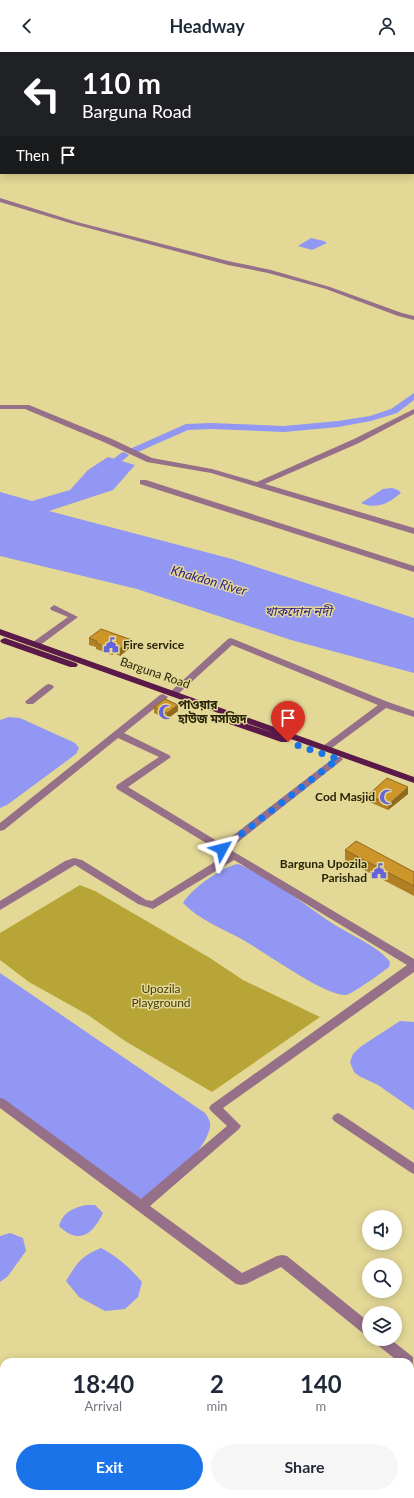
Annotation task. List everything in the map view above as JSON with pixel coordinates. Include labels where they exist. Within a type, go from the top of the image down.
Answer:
[{"type":"main road","name":"Barguna Road","points":[[0,632],[414,780]]},
{"type":"main road","name":"Barguna Road","points":[[0,639],[414,787]]},
{"type":"street","points":[[0,200],[83,225],[221,261],[269,271],[328,288],[400,315],[414,318]]},
{"type":"street","points":[[0,407],[26,407],[109,441],[150,460],[212,471],[414,531]]},
{"type":"street","points":[[257,484],[328,455],[414,411]]},
{"type":"street","points":[[143,482],[414,568]]},
{"type":"street","points":[[36,644],[74,617],[54,608]]},
{"type":"street","points":[[173,694],[231,641],[384,704],[414,714]]},
{"type":"street","points":[[30,702],[49,687]]},
{"type":"street","points":[[0,828],[163,697]]},
{"type":"street","points":[[326,748],[384,704]]},
{"type":"street","points":[[118,734],[166,757],[121,787],[222,849],[288,887],[414,965],[274,1064],[215,1108],[235,1126],[142,1206]]},
{"type":"street","points":[[222,849],[338,759]]},
{"type":"street","points":[[0,906],[74,861],[78,862],[142,902],[153,905],[234,855]]},
{"type":"street","points":[[0,1102],[241,1280],[282,1260],[362,1324]]},
{"type":"street","points":[[338,1118],[414,1169]]},
{"type":"street","points":[[390,1346],[408,1358]]},
{"type":"green space","name":"Upozila Playground","points":[[80,885],[95,891],[210,958],[243,980],[320,1017],[212,1092],[125,1041],[88,1015],[29,982],[0,960],[0,933]]},
{"type":"water","points":[[311,238],[327,243],[312,250],[298,246]]},
{"type":"water","name":"খাকদোন নদী","points":[[108,457],[135,465],[113,490],[49,511],[232,559],[414,618],[414,673],[291,640],[137,589],[0,556],[0,492],[32,501],[70,490],[88,470]]},
{"type":"water","points":[[392,488],[401,493],[392,500],[378,506],[361,503],[383,489]]},
{"type":"water","points":[[9,717],[20,718],[75,743],[79,748],[76,754],[7,805],[0,808],[0,720]]},
{"type":"water","points":[[238,864],[263,876],[335,925],[372,946],[390,962],[389,967],[349,994],[346,995],[336,993],[310,982],[245,941],[204,919],[183,903],[193,891],[208,879],[224,869]]},
{"type":"water","points":[[0,973],[205,1113],[207,1116],[210,1121],[210,1127],[207,1137],[201,1147],[184,1166],[146,1197],[139,1199],[0,1099]]},
{"type":"water","points":[[400,1021],[414,1022],[414,1110],[378,1085],[359,1076],[354,1072],[350,1062],[353,1054],[360,1047]]},
{"type":"water","points":[[86,1205],[95,1205],[103,1213],[99,1221],[90,1232],[79,1236],[73,1235],[66,1232],[59,1226],[63,1217],[69,1211]]},
{"type":"water","points":[[10,1233],[23,1238],[26,1251],[8,1276],[0,1282],[0,1236]]},
{"type":"water","points":[[101,1248],[123,1263],[142,1282],[138,1297],[125,1309],[105,1311],[79,1297],[66,1281],[73,1269],[84,1257]]},
{"type":"building","points":[[101,629],[132,640],[120,649],[113,647],[111,649],[96,643],[97,641],[89,638]]},
{"type":"building","points":[[165,699],[178,705],[167,713],[154,707]]},
{"type":"building","points":[[387,778],[408,787],[389,804],[368,795]]},
{"type":"building","points":[[356,841],[414,872],[414,886],[345,850]]},
{"type":"waterway","points":[[135,450],[186,427],[211,426],[284,429],[338,424],[371,418],[394,411],[414,396]]},
{"type":"waterway","points":[[106,469],[124,455]]},
{"type":"place","name":"Fire service","points":[[111,645]]},
{"type":"place","name":"পাওয়ার হাউজ মসজিদ","points":[[166,712]]},
{"type":"place","name":"Cod Masjid","points":[[387,797]]},
{"type":"place","name":"Barguna Upozila Parishad","points":[[379,871]]},
{"type":"route","points":[[222,849],[338,759],[288,742]]},
{"type":"water label","name":"Khakdon River","points":[[209,580]]}]
